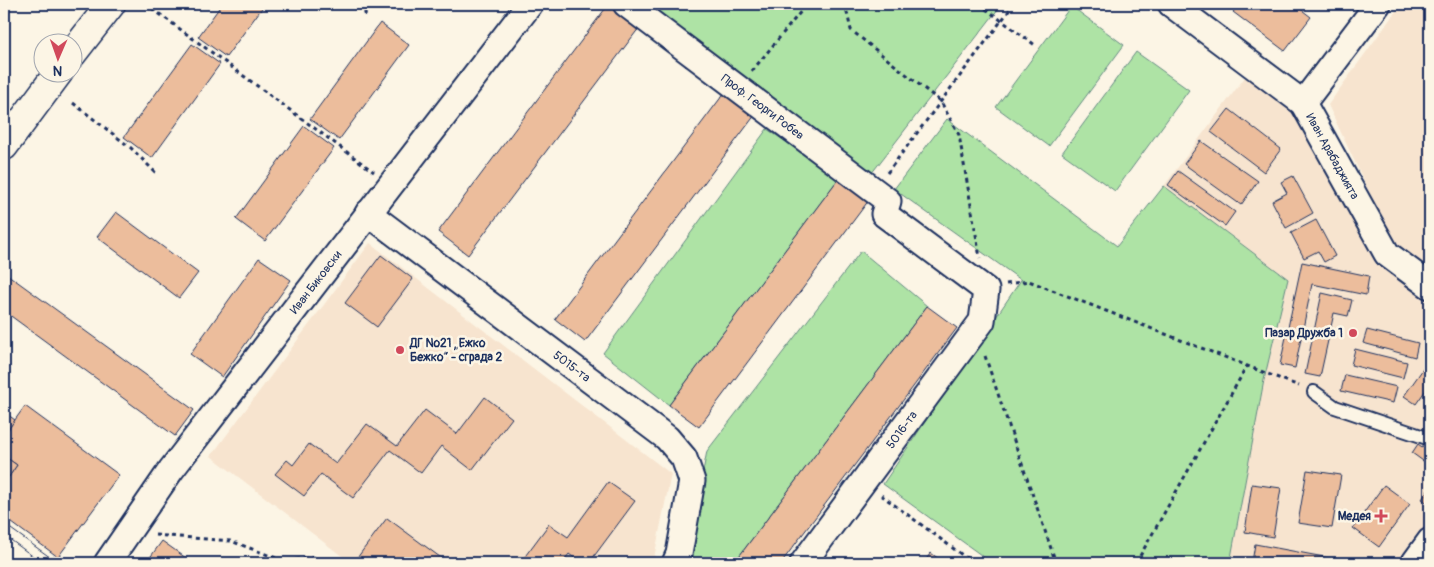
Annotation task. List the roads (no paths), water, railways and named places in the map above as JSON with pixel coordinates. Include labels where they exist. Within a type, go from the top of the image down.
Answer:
[{"type":"street","points":[[82,41],[111,4]]},
{"type":"street","name":"Иван Биковски","points":[[106,563],[176,462],[530,4]]},
{"type":"street","name":"Проф. Георги Робев","points":[[626,4],[888,201],[888,207],[884,214],[986,290]]},
{"type":"street","name":"Иван Арабаджията","points":[[1171,4],[1303,103],[1387,254],[1430,286]]},
{"type":"street","points":[[1303,103],[1378,4]]},
{"type":"street","points":[[4,146],[52,82]]},
{"type":"street","name":"5015-та","points":[[368,213],[667,438],[684,458],[692,481],[679,554],[675,563]]},
{"type":"street","name":"5016-та","points":[[803,563],[982,321],[986,290]]},
{"type":"street","points":[[1414,563],[1430,541]]},
{"type":"lane","points":[[1314,392],[1335,406],[1430,439]]},
{"type":"tram line","points":[[4,524],[58,563]]},
{"type":"tram line","points":[[4,535],[42,563]]},
{"type":"place","name":"Пазар Дружба 1","points":[[1353,333]]},
{"type":"place","name":"ДГ №21 „Ежко Бежко“ - сграда 2","points":[[400,350]]},
{"type":"place","name":"Медея","points":[[1381,516]]}]
